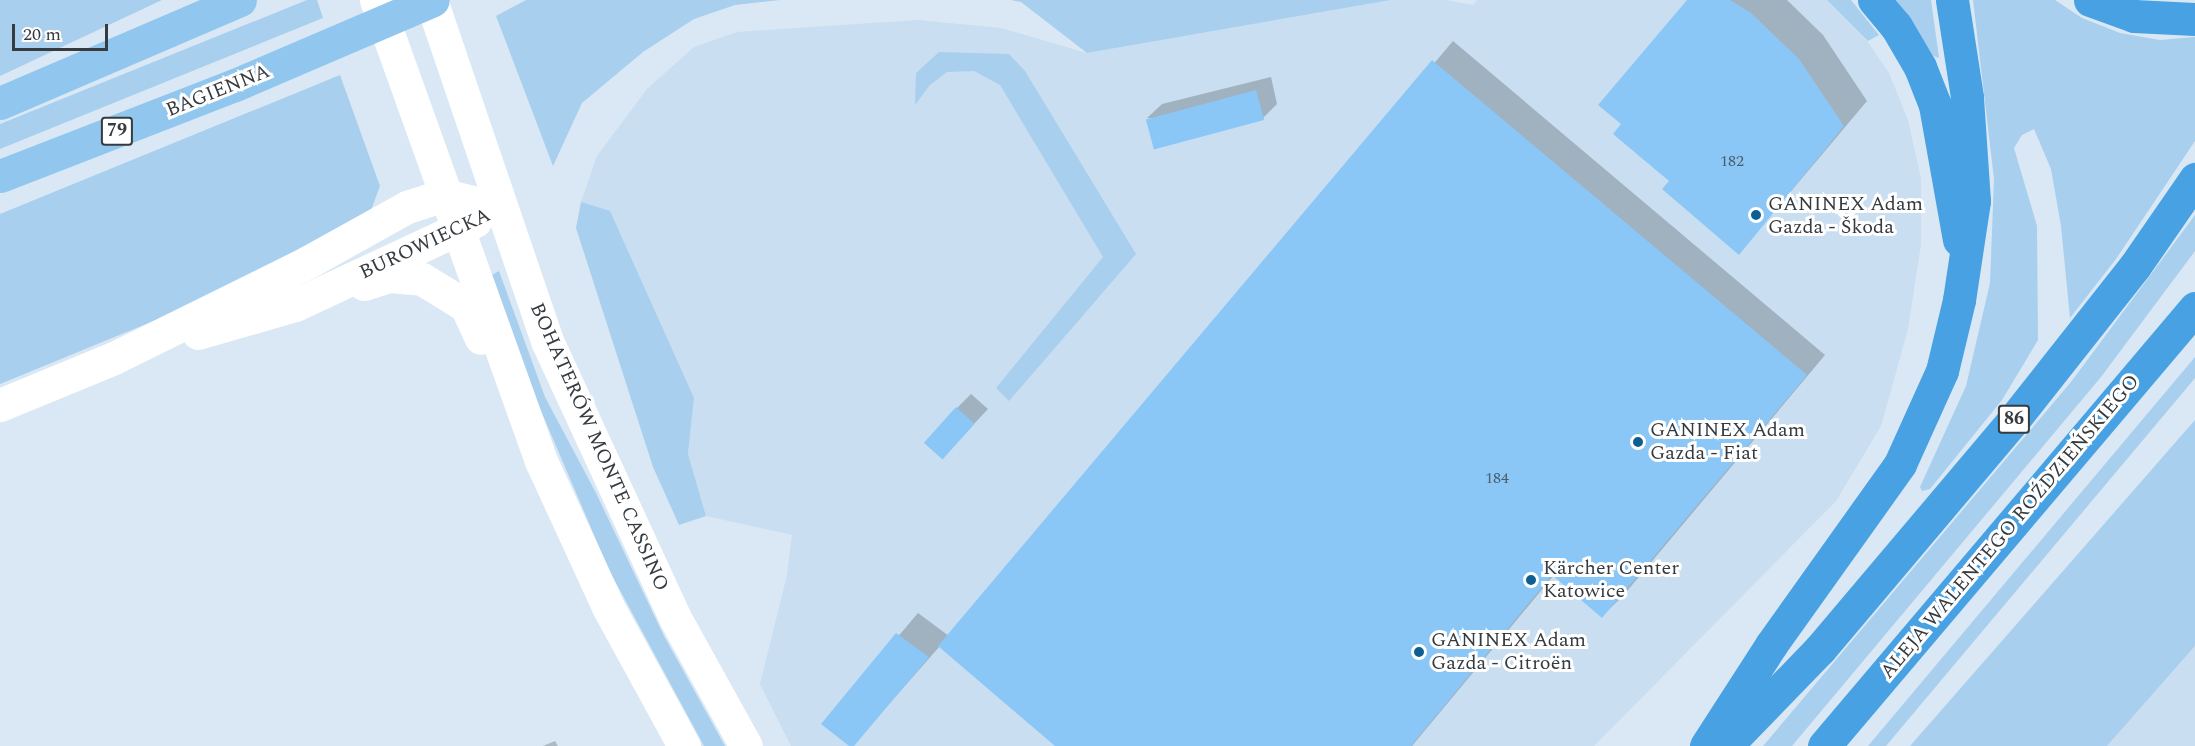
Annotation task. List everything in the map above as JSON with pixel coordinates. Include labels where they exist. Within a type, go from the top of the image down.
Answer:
[{"type":"highway","points":[[1874,0],[1914,57],[1935,105],[1964,265]]},
{"type":"highway","points":[[1706,746],[1771,645],[1900,464],[1942,371],[1964,265],[1974,201],[1974,174],[1952,0]]},
{"type":"highway","points":[[2090,0],[2134,16],[2195,19]]},
{"type":"highway","name":"86","points":[[1726,746],[1820,649],[2011,423],[2128,276],[2195,179]]},
{"type":"highway","name":"ALEJA WALENTEGO ROŹDZIEŃSKIEGO","points":[[1824,746],[2195,308]]},
{"type":"main road","points":[[0,103],[240,0]]},
{"type":"main road","name":"BAGIENNA","points":[[0,176],[235,85],[432,0]]},
{"type":"street","points":[[376,0],[524,419]]},
{"type":"street","name":"BOHATERÓW MONTE CASSINO","points":[[432,0],[548,343],[675,618],[746,746]]},
{"type":"street","points":[[407,207],[426,142]]},
{"type":"street","name":"BUROWIECKA","points":[[0,405],[114,358],[308,262],[407,207],[444,195],[501,209]]},
{"type":"street","name":"BUROWIECKA","points":[[114,358],[296,305],[501,209]]},
{"type":"street","points":[[296,305],[389,276],[422,279],[441,288],[466,306],[524,419],[599,588],[684,746]]},
{"type":"shaded area","points":[[0,0],[162,0],[0,76]]},
{"type":"shaded area","points":[[307,0],[317,0],[323,18],[0,149],[0,124]]},
{"type":"shaded area","points":[[526,0],[780,0],[735,5],[694,19],[643,52],[582,103],[553,166],[496,16]]},
{"type":"shaded area","points":[[1011,0],[1391,0],[1087,53],[1021,2]]},
{"type":"shaded area","points":[[1391,0],[1446,0],[1473,5],[1477,0],[1827,0],[1861,32],[1889,73],[1908,120],[1921,179],[1921,244],[1908,329],[1881,426],[1836,501],[1594,746],[791,746],[760,684],[787,575],[792,535],[706,516],[688,454],[694,398],[581,202],[597,156],[647,89],[694,47],[737,32],[918,20],[1001,28],[1087,53]]},
{"type":"shaded area","points":[[1827,0],[1851,0],[1879,35],[1868,41]]},
{"type":"shaded area","points":[[1896,0],[1931,0],[1939,58],[1933,56]]},
{"type":"shaded area","points":[[1973,0],[2055,0],[2082,18],[2120,33],[2160,40],[2195,37],[2195,141],[2116,259],[2070,318],[2061,226],[2051,169],[2034,129],[2022,135],[2014,148],[2037,226],[2038,340],[2002,400],[1930,489],[1922,491],[1920,487],[1966,386],[1990,283],[1994,179]]},
{"type":"shaded area","points":[[939,52],[1009,54],[1025,71],[1136,254],[1009,401],[996,388],[1103,257],[1000,85],[974,71],[947,72],[930,85],[915,105],[916,73]]},
{"type":"shaded area","points":[[340,75],[380,186],[368,218],[168,315],[0,384],[0,214]]},
{"type":"shaded area","points":[[581,202],[610,211],[694,398],[688,454],[706,516],[679,525],[653,467],[576,228]]},
{"type":"shaded area","points":[[2195,215],[2195,251],[2101,377],[1792,746],[1763,746],[2071,382]]},
{"type":"shaded area","points":[[499,271],[545,397],[596,493],[664,636],[725,746],[704,746],[609,570],[530,385],[492,275]]},
{"type":"shaded area","points":[[2195,357],[2195,378],[1886,746],[1868,746]]},
{"type":"shaded area","points":[[2195,420],[2195,646],[2107,746],[1910,746]]},
{"type":"shaded area","points":[[2195,646],[2195,746],[2107,746]]},
{"type":"building","points":[[1687,0],[1730,0],[1751,13],[1799,59],[1844,126],[1739,255],[1662,189],[1669,181],[1613,134],[1621,124],[1598,105]]},
{"type":"building","points":[[1432,60],[1807,375],[1602,618],[1552,575],[1411,746],[1055,746],[938,646]]},
{"type":"building","points":[[1256,90],[1264,120],[1154,149],[1146,120]]},
{"type":"building","points":[[956,407],[975,424],[942,459],[924,443]]},
{"type":"building","points":[[896,633],[929,657],[854,746],[849,746],[821,724]]},
{"type":"place","name":"GANINEX Adam Gazda - Škoda","points":[[1756,215]]},
{"type":"place","name":"GANINEX Adam Gazda - Fiat","points":[[1638,442]]},
{"type":"place","name":"Kärcher Center Katowice","points":[[1531,580]]},
{"type":"place","name":"GANINEX Adam Gazda - Citroën","points":[[1419,652]]}]
